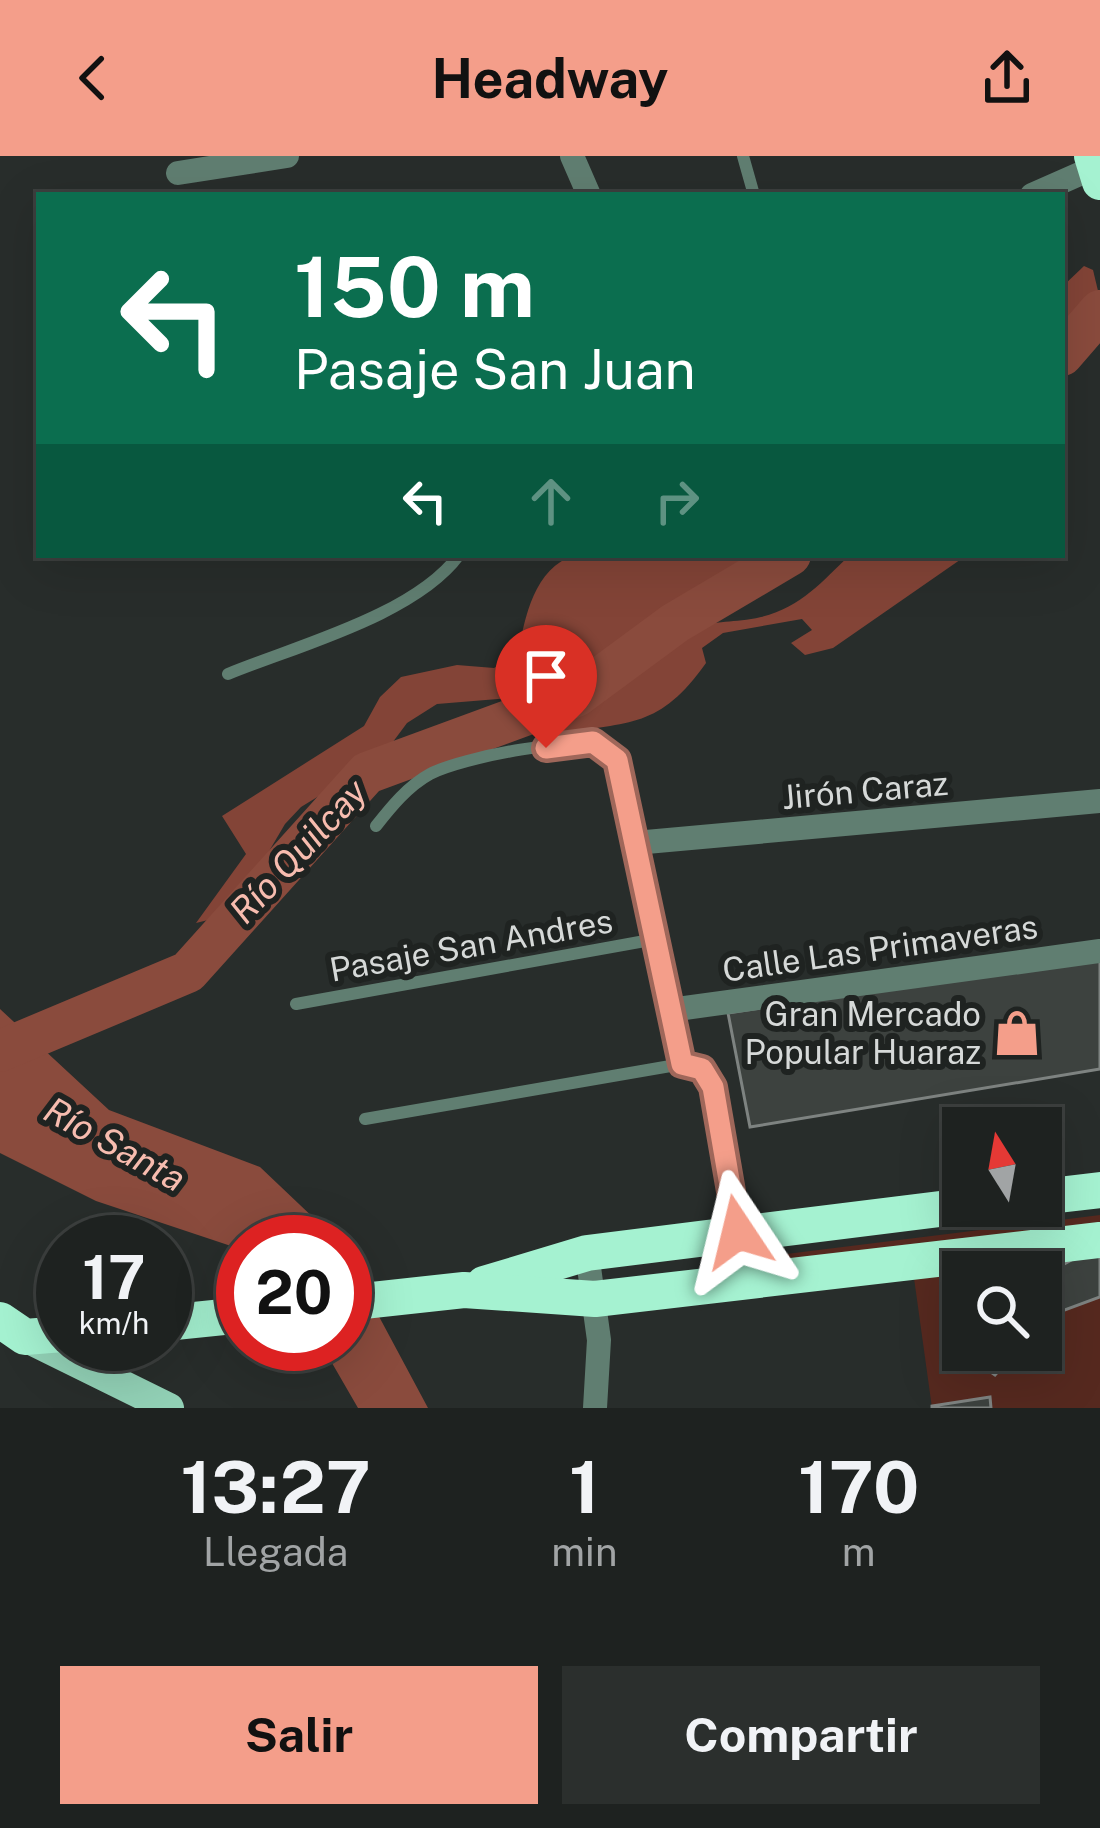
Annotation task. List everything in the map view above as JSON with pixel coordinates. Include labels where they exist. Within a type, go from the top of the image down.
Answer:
[{"type":"highway","points":[[1062,1195],[1100,1190]]},
{"type":"highway","points":[[464,1290],[587,1253],[942,1209]]},
{"type":"highway","points":[[372,1300],[464,1290],[595,1298],[1100,1240]]},
{"type":"main road","points":[[13,1329],[169,1408]]},
{"type":"street","points":[[178,173],[287,156]]},
{"type":"street","points":[[572,156],[589,192]]},
{"type":"street","points":[[1040,192],[1097,168]]},
{"type":"street","name":"Jirón Caraz","points":[[635,843],[1100,801]]},
{"type":"street","name":"Calle Las Primaveras","points":[[670,1010],[1100,951]]},
{"type":"street","points":[[587,1253],[595,1298],[596,1408]]},
{"type":"lane","points":[[743,156],[753,192]]},
{"type":"lane","points":[[228,674],[402,602],[435,582],[456,558]]},
{"type":"lane","points":[[376,826],[413,786],[448,767],[593,742],[617,760],[682,1064]]},
{"type":"lane","name":"Pasaje San Andres","points":[[296,1004],[656,939]]},
{"type":"lane","points":[[364,1119],[682,1064],[702,1069],[713,1087],[747,1281]]},
{"type":"shaded area","points":[[1084,266],[1093,270],[1099,295],[1065,334],[1065,284]]},
{"type":"shaded area","points":[[766,558],[638,625],[585,672],[535,696],[437,704],[407,723],[381,758],[301,807],[285,824],[242,897],[224,916],[196,923],[246,854],[222,816],[364,726],[380,697],[401,677],[457,665],[494,668],[518,654],[534,596],[561,561]]},
{"type":"shaded area","points":[[847,558],[963,558],[833,648],[805,655],[791,643],[812,630],[802,619],[723,633],[702,648],[706,663],[689,684],[658,711],[605,727],[558,734],[553,729],[671,641],[699,627],[761,617],[810,592]]},
{"type":"shaded area","points":[[1100,1215],[1100,1234],[765,1273],[762,1257],[1003,1227],[1062,1227],[1062,1220]]},
{"type":"shaded area","points":[[1100,1255],[1100,1408],[932,1408],[914,1278],[942,1275],[942,1371],[1062,1371],[1062,1260]]},
{"type":"water","name":"Río Santa","points":[[0,1009],[109,1110],[260,1167],[311,1215],[216,1215],[216,1241],[192,1233],[192,1215],[138,1215],[96,1201],[0,1153]]},
{"type":"water","points":[[372,1303],[428,1408],[358,1408],[337,1371],[372,1371]]},
{"type":"building","points":[[1100,956],[1100,1069],[750,1127],[728,1013]]},
{"type":"building","points":[[1100,1255],[1100,1297],[1062,1311],[1062,1265],[1075,1258]]},
{"type":"building","points":[[990,1397],[991,1408],[932,1408],[932,1406]]},
{"type":"waterway","name":"Río Quilcay","points":[[1065,352],[1100,311]]},
{"type":"waterway","name":"Río Quilcay","points":[[0,1051],[188,972],[367,773],[576,696],[675,623],[785,558]]},
{"type":"place","name":"Gran Mercado Popular Huaraz","points":[[1017,1033]]},
{"type":"route","points":[[546,748],[593,742],[612,751],[617,760],[682,1064],[702,1069],[713,1087],[738,1232]]}]
